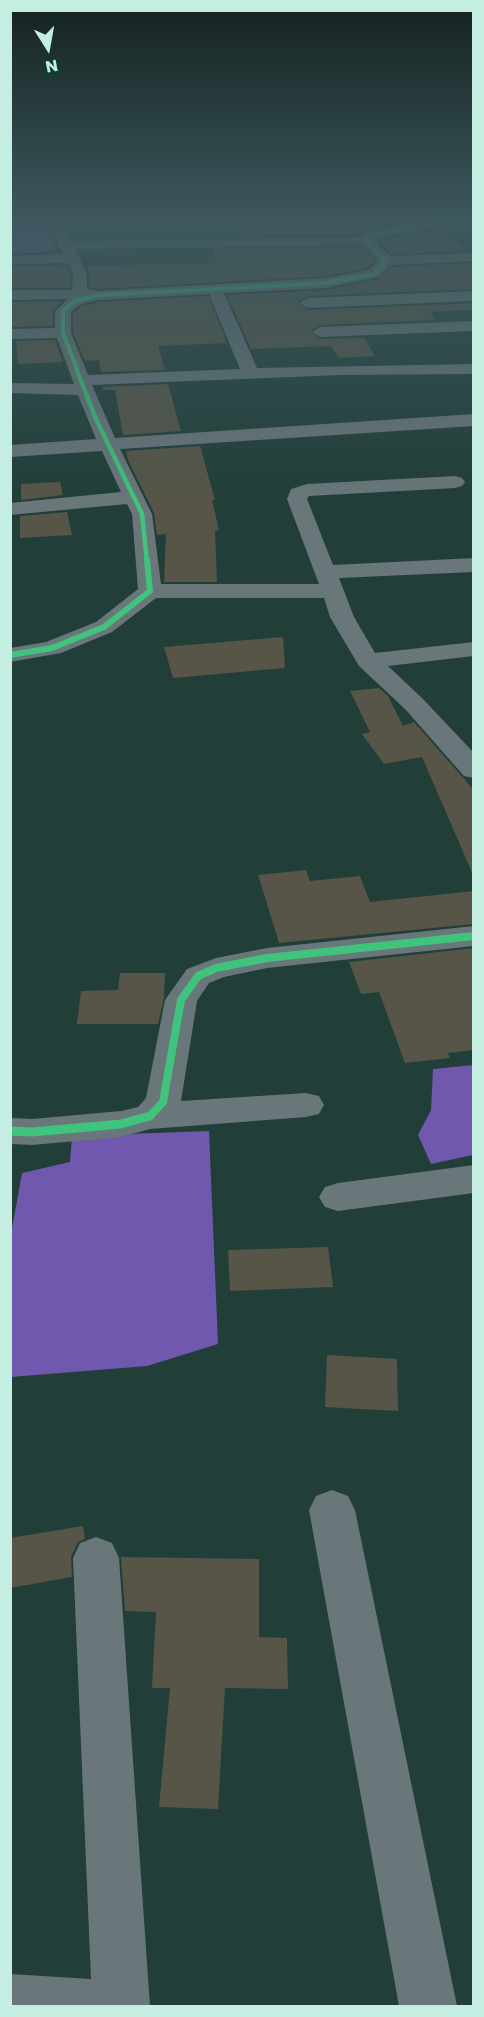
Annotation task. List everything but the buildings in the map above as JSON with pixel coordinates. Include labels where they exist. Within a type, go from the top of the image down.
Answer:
[{"type":"street","points":[[63,312],[63,333],[96,419],[142,514],[150,591]]},
{"type":"street","points":[[225,312],[251,373]]},
{"type":"street","points":[[309,312],[340,370]]},
{"type":"street","points":[[320,332],[474,326]]},
{"type":"street","points":[[10,334],[63,333]]},
{"type":"street","points":[[10,388],[251,373],[474,369]]},
{"type":"street","points":[[10,451],[474,420]]},
{"type":"street","points":[[455,482],[298,493],[297,499],[342,617],[368,661],[414,704],[474,770]]},
{"type":"street","points":[[10,509],[134,497]]},
{"type":"street","points":[[10,655],[52,648],[104,627],[150,591],[329,581],[473,565]]},
{"type":"street","points":[[368,661],[474,649]]},
{"type":"street","points":[[150,1116],[163,1102],[181,1000],[198,976],[216,968],[267,958],[474,936]]},
{"type":"street","points":[[10,1131],[32,1132],[121,1124],[150,1116],[306,1105]]},
{"type":"street","points":[[338,1197],[474,1179]]},
{"type":"street","points":[[332,1510],[428,2007]]},
{"type":"street","points":[[96,1558],[121,2007]]},
{"type":"street","points":[[10,2003],[88,2007]]},
{"type":"shaded area","points":[[473,1065],[473,1155],[431,1164],[418,1135],[431,1110],[433,1069]]},
{"type":"shaded area","points":[[209,1131],[218,1344],[147,1366],[11,1377],[11,1234],[22,1173],[70,1162],[72,1136]]},
{"type":"cycle path","points":[[10,655],[52,648],[104,627],[150,591],[142,514],[96,419],[63,333],[63,312]]},
{"type":"cycle path","points":[[10,1131],[32,1132],[121,1124],[150,1116],[163,1102],[181,1000],[198,976],[216,968],[267,958],[474,936]]}]
